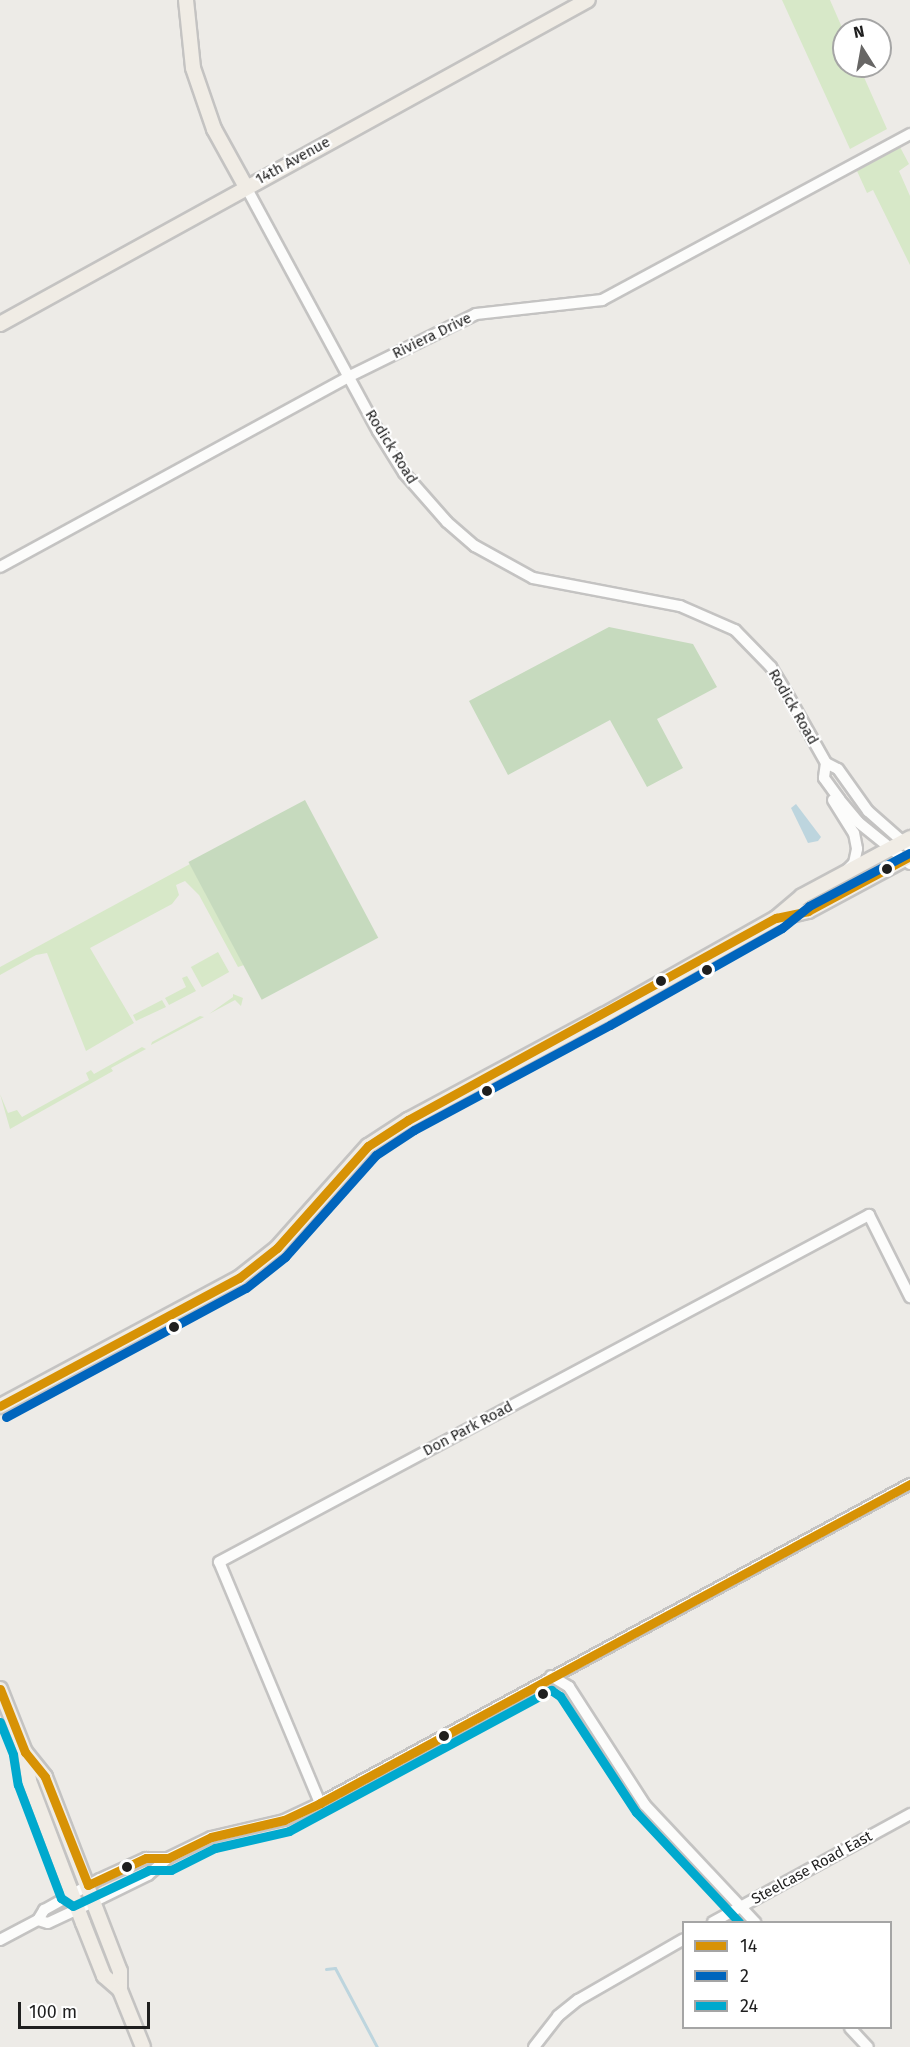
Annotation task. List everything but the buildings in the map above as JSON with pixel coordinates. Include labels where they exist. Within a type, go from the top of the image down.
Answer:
[{"type":"main road","name":"Rodick Road","points":[[186,0],[193,68],[214,129],[246,187]]},
{"type":"main road","name":"14th Avenue","points":[[0,324],[588,0]]},
{"type":"main road","points":[[0,1406],[239,1278],[277,1248],[368,1146],[408,1120],[776,918],[802,896],[841,876],[905,851]]},
{"type":"main road","points":[[776,918],[808,910],[905,851]]},
{"type":"main road","points":[[0,1689],[25,1752],[28,1781],[77,1909],[104,1976],[120,1990]]},
{"type":"main road","points":[[25,1752],[45,1777],[95,1901],[120,1971],[120,1990],[143,2047]]},
{"type":"street","name":"Riviera Drive","points":[[0,567],[350,376],[476,314],[602,300],[910,134]]},
{"type":"street","name":"Rodick Road","points":[[246,187],[404,473],[447,522],[510,568],[567,585],[693,609],[735,630],[771,667],[826,763],[838,769],[868,811],[905,851]]},
{"type":"street","points":[[826,763],[824,778],[836,806],[854,834],[856,849],[854,863],[841,876]]},
{"type":"street","points":[[824,778],[858,822],[905,851]]},
{"type":"street","name":"Don Park Road","points":[[320,1803],[219,1562],[869,1215],[910,1297]]},
{"type":"street","points":[[38,1920],[48,1923],[95,1901],[148,1875],[168,1858],[212,1837],[284,1820],[320,1803],[551,1676],[910,1484]]},
{"type":"street","points":[[551,1676],[569,1687],[645,1805],[753,1921]]},
{"type":"street","name":"Steelcase Road East","points":[[716,1921],[910,1814]]},
{"type":"street","points":[[0,1940],[38,1920],[44,1910],[88,1885],[146,1858],[168,1858]]},
{"type":"street","points":[[534,2047],[558,2016],[578,2000],[682,1940]]},
{"type":"street","points":[[851,2029],[867,2047]]},
{"type":"green space","points":[[782,0],[830,0],[838,18],[832,18],[832,78],[864,78],[887,129],[850,149]]},
{"type":"green space","points":[[900,147],[909,164],[899,171],[910,196],[910,265],[873,190],[867,193],[857,171]]},
{"type":"green space","points":[[609,627],[693,644],[717,687],[657,719],[683,768],[647,787],[610,720],[508,775],[469,701]]},
{"type":"green space","points":[[305,800],[378,938],[262,1000],[188,862]]},
{"type":"green space","points":[[190,864],[244,965],[238,967],[199,895],[185,881],[176,885],[179,895],[172,904],[90,948],[134,1023],[86,1051],[47,953],[36,955],[0,975],[0,967]]},
{"type":"green space","points":[[218,952],[229,972],[202,987],[191,967]]},
{"type":"green space","points":[[187,976],[196,991],[169,1005],[165,998],[186,987],[182,978]]},
{"type":"green space","points":[[233,994],[243,998],[241,1006],[235,1000],[209,1014],[233,997]]},
{"type":"green space","points":[[162,1000],[166,1007],[136,1021],[133,1015]]},
{"type":"green space","points":[[200,1016],[204,1017],[151,1045],[152,1042]]},
{"type":"green space","points":[[142,1047],[146,1049],[111,1068],[113,1071],[10,1129],[0,1094],[8,1113],[17,1110],[22,1117],[89,1080],[86,1073],[91,1070],[94,1074]]},
{"type":"water","points":[[796,804],[821,837],[818,841],[808,843],[791,808]]},
{"type":"waterway","points":[[326,1969],[335,1968],[377,2047]]},
{"type":"transit line","name":"2","points":[[6,1417],[246,1288],[285,1257],[376,1155],[414,1130],[610,1025],[782,928],[809,906],[909,853]]},
{"type":"transit line","name":"14","points":[[0,1406],[239,1278],[277,1248],[368,1146],[408,1120],[776,918],[808,911],[910,856]]},
{"type":"transit line","name":"14","points":[[88,1885],[146,1858],[168,1858],[211,1837],[284,1820],[320,1803],[910,1484]]},
{"type":"transit line","name":"14","points":[[0,1689],[25,1752],[45,1777],[88,1885]]},
{"type":"transit line","name":"24","points":[[0,1722],[13,1755],[18,1785],[61,1898],[73,1906],[149,1870],[171,1870],[215,1848],[289,1831],[551,1690],[560,1696],[636,1812],[738,1921]]}]
